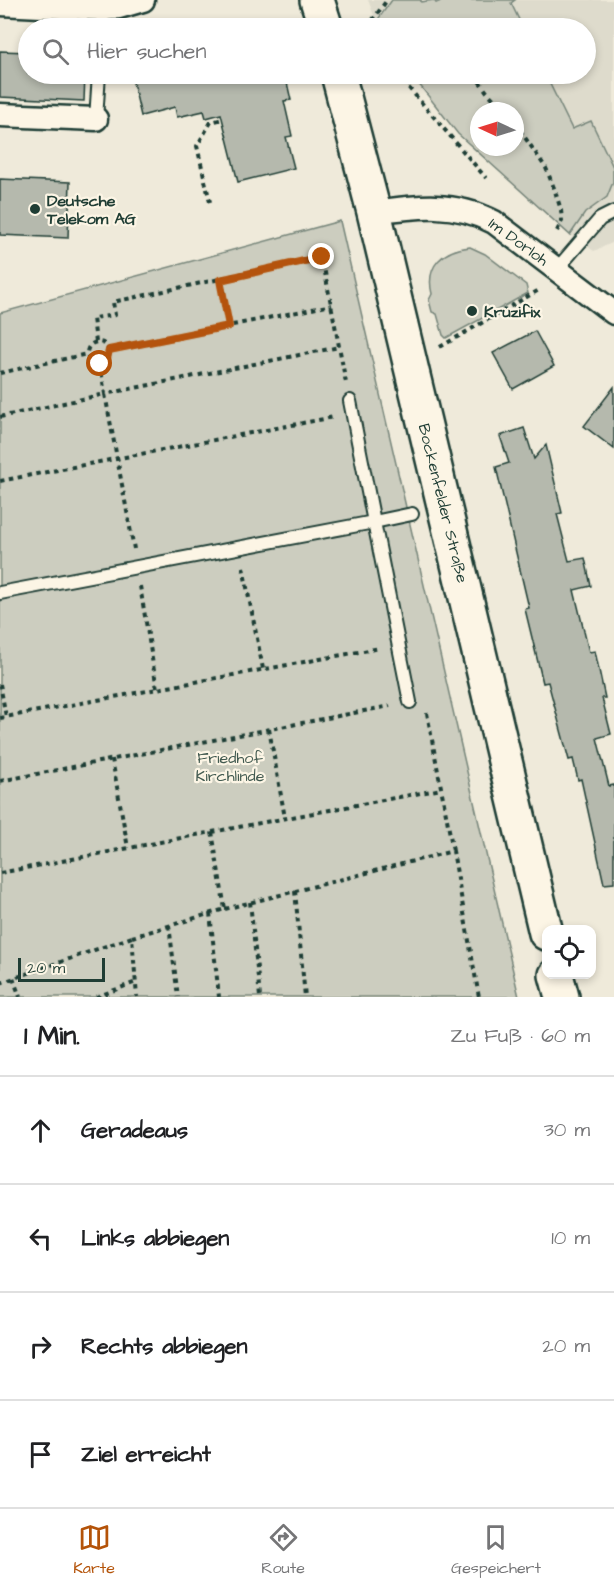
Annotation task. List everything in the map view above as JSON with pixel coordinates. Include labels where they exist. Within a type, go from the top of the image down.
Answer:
[{"type":"main road","points":[[317,0],[323,18]]},
{"type":"main road","name":"Bockenfelder Straße","points":[[341,84],[374,212],[544,925]]},
{"type":"main road","points":[[557,979],[562,997]]},
{"type":"street","points":[[103,18],[119,7],[143,0]]},
{"type":"street","points":[[0,4],[95,18]]},
{"type":"street","points":[[0,115],[96,119]]},
{"type":"street","name":"Im Dorloh","points":[[374,212],[427,205],[475,212],[494,222],[614,313]]},
{"type":"lane","points":[[96,119],[98,84]]},
{"type":"lane","points":[[557,269],[600,219],[614,212]]},
{"type":"lane","points":[[351,407],[410,702]]},
{"type":"lane","points":[[0,593],[412,514]]},
{"type":"path","points":[[374,18],[387,0]]},
{"type":"path","points":[[406,84],[486,178]]},
{"type":"path","points":[[481,84],[496,102]]},
{"type":"path","points":[[210,202],[197,146],[211,122],[223,119]]},
{"type":"path","points":[[524,136],[546,168],[554,188],[562,221],[556,233]]},
{"type":"path","points":[[0,481],[117,459],[351,407],[322,257],[113,302],[116,315],[93,318],[96,342]]},
{"type":"path","points":[[220,280],[229,326]]},
{"type":"path","points":[[440,347],[539,290]]},
{"type":"path","points":[[109,350],[332,305]]},
{"type":"path","points":[[96,342],[106,345],[109,350],[107,359],[100,364],[94,363],[87,354],[90,345],[96,342]]},
{"type":"path","points":[[0,417],[339,346]]},
{"type":"path","points":[[0,373],[87,354]]},
{"type":"path","points":[[100,364],[157,689]]},
{"type":"path","points":[[239,548],[263,669]]},
{"type":"path","points":[[0,718],[399,645]]},
{"type":"path","points":[[0,684],[6,717]]},
{"type":"path","points":[[0,781],[424,699],[479,997]]},
{"type":"path","points":[[269,729],[285,818]]},
{"type":"path","points":[[112,759],[128,848]]},
{"type":"path","points":[[0,873],[442,789]]},
{"type":"path","points":[[212,831],[225,909]]},
{"type":"path","points":[[0,982],[210,913],[453,851]]},
{"type":"path","points":[[295,891],[305,997]]},
{"type":"path","points":[[250,902],[260,997]]},
{"type":"path","points":[[210,913],[219,997]]},
{"type":"path","points":[[169,925],[178,997]]},
{"type":"path","points":[[132,937],[137,997]]},
{"type":"path","points":[[13,978],[20,997]]},
{"type":"path","points":[[96,997],[109,995],[136,982]]},
{"type":"shaded area","points":[[368,0],[614,0],[614,242],[594,251],[564,231],[482,156],[524,156],[524,102],[470,102],[470,145],[458,134],[419,84],[596,84],[596,18],[375,18]]},
{"type":"green space","points":[[392,0],[421,0],[421,2],[434,0],[436,3],[443,0],[515,0],[511,3],[518,18],[379,18]]},
{"type":"green space","points":[[419,84],[550,84],[572,129],[591,121],[613,167],[613,182],[607,197],[585,213],[570,235],[482,156],[524,156],[524,102],[470,102],[470,145],[458,134]]},
{"type":"green space","name":"Friedhof Kirchlinde","points":[[340,221],[519,997],[0,997],[0,313]]},
{"type":"green space","points":[[470,247],[485,254],[526,285],[528,293],[446,338],[437,314],[432,312],[429,300],[432,294],[431,275],[438,261],[444,256]]},
{"type":"building","points":[[0,51],[18,52],[18,84],[85,84],[84,101],[0,97]]},
{"type":"building","points":[[133,84],[287,84],[291,100],[284,101],[292,136],[286,137],[294,168],[238,182],[221,114],[206,118],[204,111],[177,117],[175,107],[141,116]]},
{"type":"building","name":"Deutsche Telekom AG","points":[[0,179],[70,182],[68,238],[0,235]]},
{"type":"building","points":[[535,331],[554,366],[513,389],[493,353]]},
{"type":"building","points":[[614,387],[614,449],[584,426]]},
{"type":"building","points":[[524,428],[534,459],[546,445],[562,513],[557,514],[569,561],[585,558],[591,586],[574,590],[589,652],[595,651],[605,698],[602,698],[611,734],[597,738],[609,786],[614,785],[614,883],[604,884],[581,779],[578,780],[573,759],[569,760],[548,682],[543,683],[525,609],[529,608],[496,467],[509,463],[500,436]]},
{"type":"place","name":"Deutsche Telekom AG","points":[[35,209]]},
{"type":"place","name":"Kruzifix","points":[[472,311]]},
{"type":"route","points":[[100,364],[107,359],[109,350],[229,326],[220,280],[322,257]]}]
